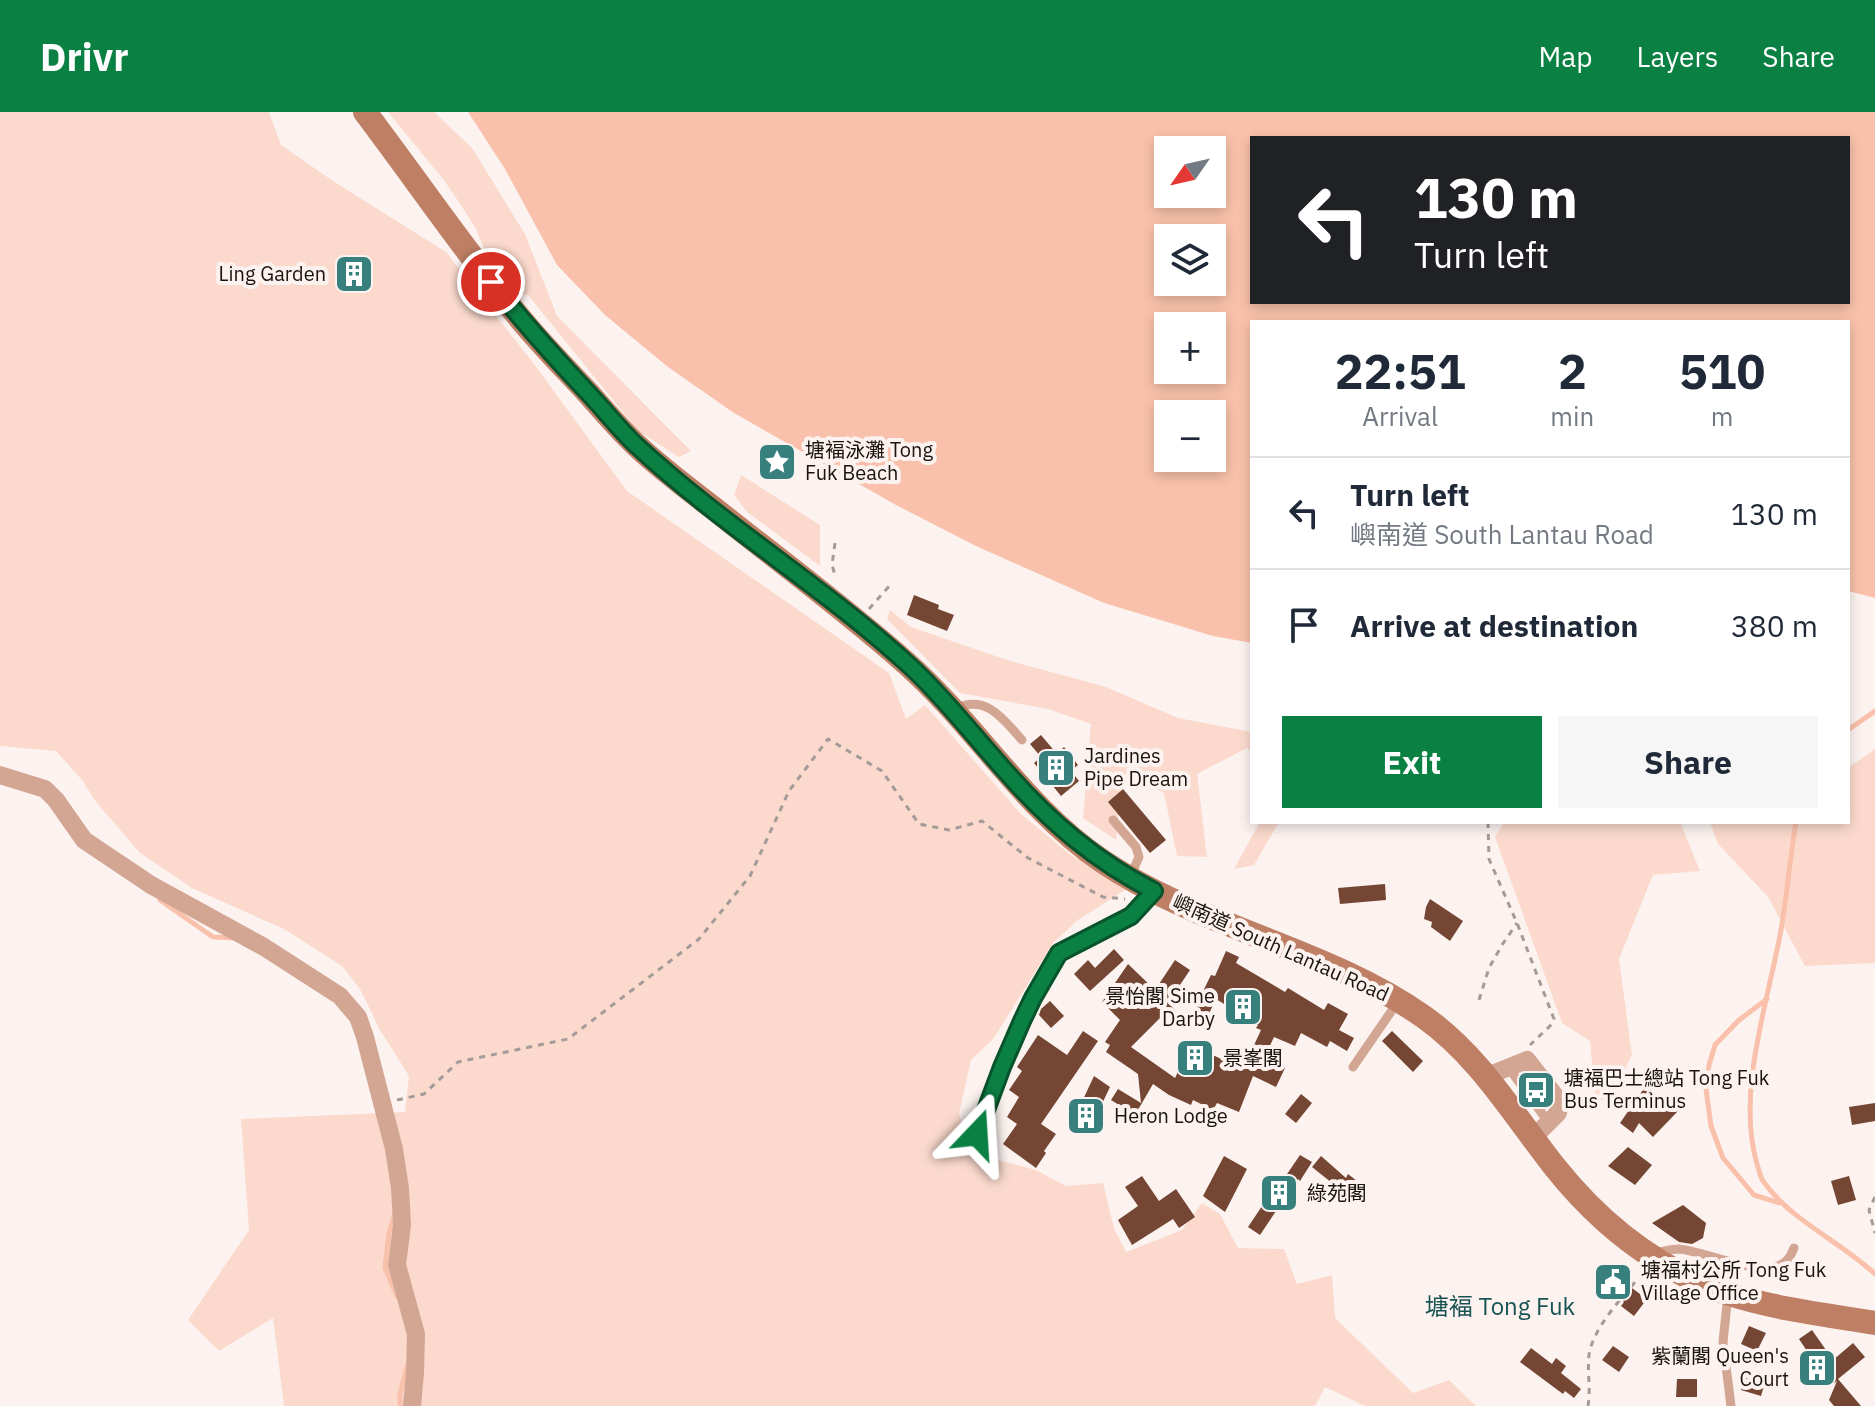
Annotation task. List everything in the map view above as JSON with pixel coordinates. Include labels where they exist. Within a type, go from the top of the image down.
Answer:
[{"type":"main road","name":"嶼南道 South Lantau Road","points":[[365,112],[518,315],[635,444],[856,620],[910,667],[1010,777],[1069,835],[1150,895],[1342,971],[1399,1000],[1497,1072],[1541,1131],[1561,1175],[1591,1209],[1655,1259],[1683,1275],[1728,1293],[1779,1307],[1875,1323]]},
{"type":"street","points":[[0,775],[45,789],[84,840],[151,885],[264,947],[340,996],[358,1017],[394,1149],[400,1188],[402,1225],[397,1265],[416,1334],[412,1406]]},
{"type":"street","points":[[977,1134],[1033,998],[1059,953],[1131,916],[1150,895]]},
{"type":"street","points":[[1497,1072],[1527,1060],[1560,1102],[1558,1113],[1541,1131]]},
{"type":"lane","points":[[952,711],[965,704],[989,707],[1022,740]]},
{"type":"lane","points":[[1113,820],[1136,847],[1139,857],[1129,878]]},
{"type":"lane","points":[[1353,1067],[1399,1000]]},
{"type":"lane","points":[[1655,1259],[1660,1252],[1679,1249],[1743,1265],[1769,1268],[1788,1260],[1794,1248]]},
{"type":"lane","points":[[1728,1293],[1723,1342],[1731,1406]]},
{"type":"path","points":[[864,614],[892,583]]},
{"type":"path","points":[[381,1103],[424,1094],[458,1062],[568,1039],[699,939],[750,876],[789,791],[828,739],[882,771],[919,824],[949,830],[982,821],[1028,858],[1103,897],[1150,895]]},
{"type":"path","points":[[1488,824],[1489,859],[1554,1019],[1531,1043],[1527,1060]]},
{"type":"path","points":[[1479,1000],[1489,968],[1517,923]]},
{"type":"path","points":[[1875,1197],[1869,1210],[1875,1233]]},
{"type":"path","points":[[1588,1406],[1589,1354],[1595,1334],[1655,1259]]},
{"type":"shaded area","points":[[0,112],[269,112],[281,145],[446,252],[534,364],[627,491],[889,673],[906,719],[925,705],[1021,814],[1072,856],[1133,885],[1078,920],[1054,942],[994,1038],[971,1060],[959,1114],[969,1143],[994,1159],[1036,1170],[1066,1186],[1103,1183],[1114,1228],[1126,1252],[1182,1230],[1202,1203],[1220,1214],[1238,1248],[1284,1249],[1297,1284],[1332,1275],[1335,1318],[1413,1393],[1449,1380],[1476,1406],[1365,1406],[1325,1387],[1315,1406],[284,1406],[273,1318],[219,1351],[188,1320],[249,1230],[241,1119],[405,1112],[409,1076],[380,1030],[360,989],[342,966],[284,929],[192,888],[140,853],[56,751],[0,746]]},
{"type":"shaded area","points":[[388,112],[434,112],[472,148],[525,234],[557,316],[691,451],[679,457],[638,431],[528,295],[513,294],[488,258],[463,208]]},
{"type":"shaded area","points":[[468,112],[1875,112],[1875,598],[1850,592],[1850,320],[1250,320],[1250,643],[1213,636],[1104,603],[976,546],[896,505],[734,413],[668,367],[605,315],[557,265],[505,169]]},
{"type":"shaded area","points":[[741,475],[820,525],[820,566],[747,512],[734,495]]},
{"type":"shaded area","points":[[890,610],[911,627],[1007,660],[1106,687],[1178,718],[1250,732],[1250,750],[1247,748],[1197,774],[1207,857],[1177,856],[1164,793],[1122,773],[1116,840],[1083,818],[1091,724],[1048,709],[960,693],[887,619]]},
{"type":"shaded area","points":[[1875,749],[1875,963],[1805,966],[1768,897],[1718,844],[1711,824],[1850,824],[1850,767]]},
{"type":"shaded area","points":[[1259,824],[1278,824],[1254,865],[1234,869]]},
{"type":"shaded area","points":[[1503,824],[1681,824],[1700,871],[1653,875],[1619,959],[1632,1055],[1608,1102],[1595,1097],[1590,1041],[1562,1023],[1495,837]]},
{"type":"building","points":[[914,595],[954,615],[947,631],[907,615]]},
{"type":"building","name":"Jardines Pipe Dream","points":[[1041,735],[1057,754],[1064,747],[1078,765],[1071,771],[1079,781],[1061,796],[1034,763],[1041,757],[1030,744]]},
{"type":"building","points":[[1123,789],[1166,840],[1150,853],[1108,802]]},
{"type":"building","points":[[1385,884],[1386,900],[1340,904],[1338,888]]},
{"type":"building","points":[[1430,899],[1463,921],[1450,941],[1431,927],[1432,922],[1424,919]]},
{"type":"building","points":[[1114,949],[1124,960],[1090,991],[1074,974],[1088,960],[1095,968]]},
{"type":"building","points":[[1226,951],[1239,957],[1236,963],[1285,992],[1288,988],[1324,1010],[1328,1003],[1348,1014],[1339,1030],[1354,1038],[1347,1051],[1330,1041],[1327,1047],[1301,1033],[1295,1046],[1274,1037],[1264,1058],[1285,1068],[1276,1087],[1253,1076],[1239,1112],[1217,1103],[1213,1110],[1193,1100],[1191,1105],[1153,1084],[1135,1115],[1111,1100],[1118,1089],[1141,1103],[1138,1074],[1106,1052],[1110,1045],[1105,1042],[1120,1020],[1102,1002],[1128,964],[1155,990],[1175,960],[1190,970],[1168,1003],[1175,1010],[1165,1020],[1161,1017],[1131,1047],[1175,1078],[1191,1045],[1243,1069],[1261,1030],[1256,1028],[1258,1025],[1216,999],[1203,1026],[1190,1019]]},
{"type":"building","points":[[1050,1001],[1064,1016],[1051,1028],[1039,1015]]},
{"type":"building","points":[[1083,1031],[1098,1041],[1041,1124],[1056,1134],[1036,1168],[1003,1144],[1017,1124],[1007,1117],[1019,1097],[1009,1090],[1022,1071],[1017,1067],[1038,1035],[1067,1055]]},
{"type":"building","points":[[1392,1031],[1423,1061],[1413,1072],[1382,1041]]},
{"type":"building","points":[[1094,1076],[1110,1087],[1090,1129],[1073,1121]]},
{"type":"building","points":[[1645,1087],[1660,1100],[1664,1094],[1678,1111],[1653,1137],[1639,1123],[1633,1133],[1620,1123]]},
{"type":"building","points":[[1301,1094],[1312,1103],[1296,1123],[1285,1114]]},
{"type":"building","points":[[1875,1103],[1875,1121],[1852,1125],[1849,1107]]},
{"type":"building","points":[[1628,1147],[1652,1165],[1635,1185],[1608,1166]]},
{"type":"building","points":[[1300,1155],[1312,1162],[1260,1235],[1248,1227]]},
{"type":"building","points":[[1224,1156],[1247,1169],[1225,1212],[1203,1196]]},
{"type":"building","points":[[1321,1156],[1346,1178],[1348,1174],[1362,1185],[1352,1199],[1312,1167]]},
{"type":"building","points":[[1142,1176],[1159,1201],[1176,1189],[1195,1217],[1179,1228],[1173,1219],[1132,1245],[1118,1220],[1138,1206],[1125,1187]]},
{"type":"building","points":[[1849,1176],[1856,1200],[1838,1205],[1831,1181]]},
{"type":"building","points":[[1683,1205],[1706,1223],[1703,1238],[1692,1244],[1679,1242],[1652,1223]]},
{"type":"building","points":[[1610,1269],[1647,1299],[1634,1316],[1621,1306],[1624,1302],[1600,1284]]},
{"type":"building","points":[[1749,1326],[1766,1333],[1757,1351],[1741,1344]]},
{"type":"building","points":[[1812,1330],[1833,1360],[1853,1343],[1865,1357],[1838,1379],[1861,1406],[1834,1406],[1829,1400],[1837,1381],[1832,1385],[1808,1374],[1803,1368],[1813,1360],[1799,1339]]},
{"type":"building","points":[[1613,1346],[1629,1357],[1619,1372],[1602,1360]]},
{"type":"building","points":[[1531,1348],[1552,1364],[1556,1358],[1566,1366],[1561,1373],[1581,1389],[1574,1398],[1565,1391],[1563,1394],[1520,1362]]},
{"type":"building","points":[[1746,1373],[1766,1379],[1761,1396],[1741,1390]]},
{"type":"building","points":[[1677,1379],[1697,1379],[1697,1397],[1676,1397]]},
{"type":"waterway","points":[[1850,729],[1875,711]]},
{"type":"waterway","points":[[1796,824],[1781,930],[1756,1047],[1750,1108],[1751,1137],[1761,1177],[1774,1195],[1875,1274]]},
{"type":"waterway","points":[[160,900],[213,937],[235,938]]},
{"type":"waterway","points":[[1767,999],[1739,1020],[1715,1045],[1706,1089],[1711,1126],[1723,1158],[1754,1195],[1780,1203]]},
{"type":"waterway","points":[[395,1214],[389,1233],[385,1268],[397,1296]]},
{"type":"waterway","points":[[400,1406],[407,1367]]},
{"type":"place","name":"Ling Garden","points":[[354,274]]},
{"type":"place","name":"塘褔泳灘 Tong Fuk Beach","points":[[777,462]]},
{"type":"place","name":"Jardines Pipe Dream","points":[[1056,768]]},
{"type":"place","name":"景怡閣 Sime Darby","points":[[1243,1007]]},
{"type":"place","name":"景峯閣","points":[[1195,1058]]},
{"type":"place","name":"塘福巴士總站 Tong Fuk Bus Terminus","points":[[1536,1090]]},
{"type":"place","name":"Heron Lodge","points":[[1086,1116]]},
{"type":"place","name":"綠苑閣","points":[[1279,1193]]},
{"type":"place","name":"塘福村公所 Tong Fuk Village Office","points":[[1613,1282]]},
{"type":"place","name":"紫蘭閣 Queen's Court","points":[[1817,1368]]},
{"type":"district","name":"塘褔 Tong Fuk","points":[[1500,1307]]},
{"type":"route","points":[[491,282],[543,345],[635,444],[856,620],[910,667],[1010,777],[1080,845],[1154,891],[1131,916],[1059,953],[1022,1021],[977,1134]]}]
